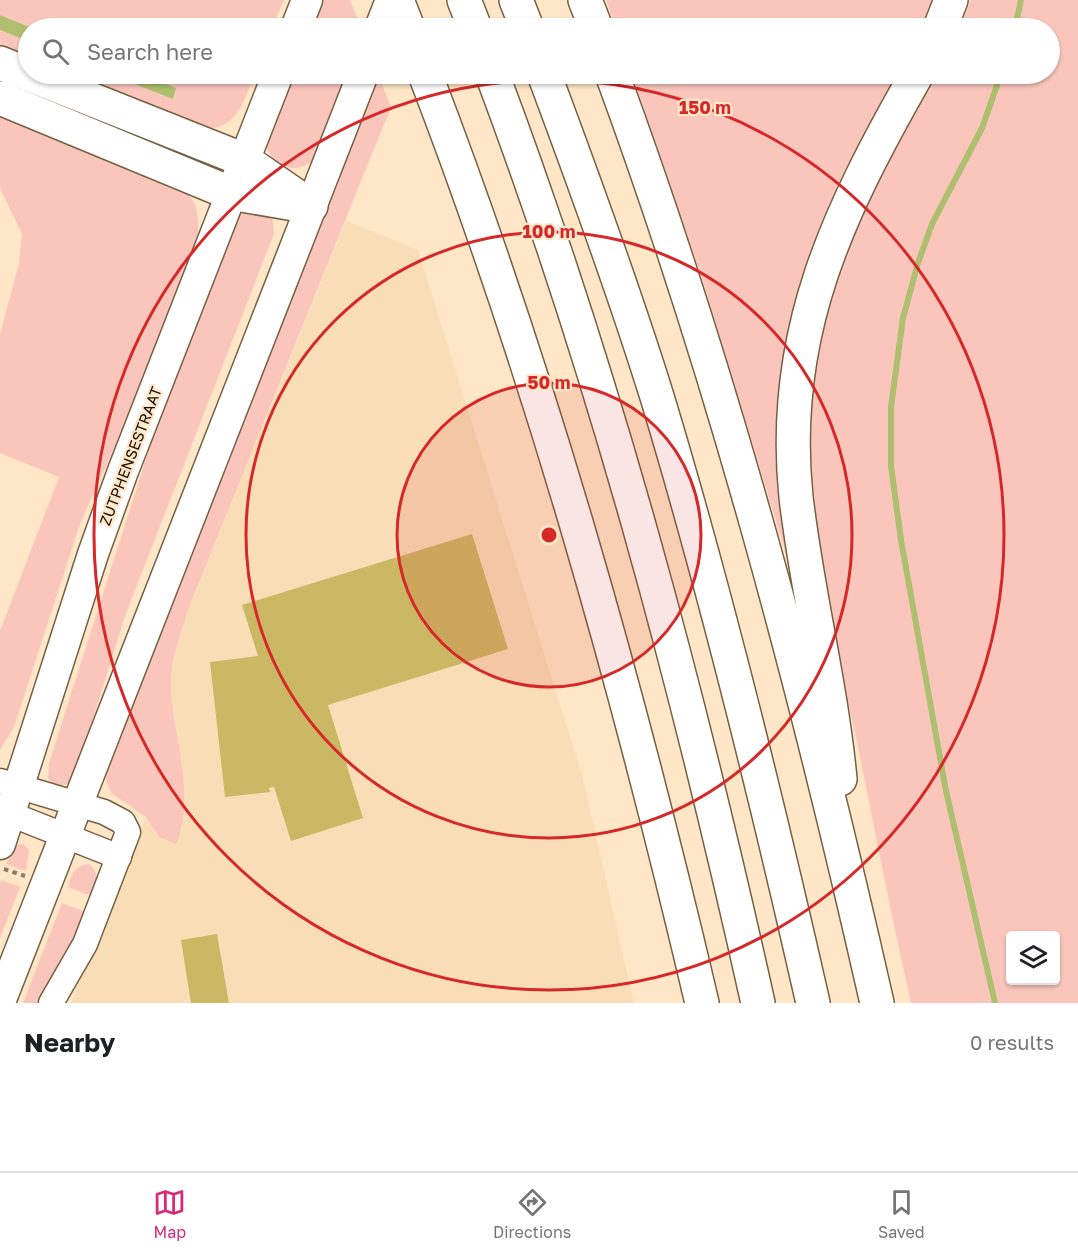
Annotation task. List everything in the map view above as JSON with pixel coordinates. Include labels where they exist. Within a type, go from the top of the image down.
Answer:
[{"type":"highway","points":[[397,0],[404,18]]},
{"type":"highway","points":[[464,0],[471,18]]},
{"type":"highway","points":[[516,0],[523,18]]},
{"type":"highway","points":[[585,0],[592,18]]},
{"type":"highway","points":[[944,18],[951,0]]},
{"type":"highway","points":[[0,63],[18,70]]},
{"type":"highway","points":[[53,84],[244,160],[311,207]]},
{"type":"highway","points":[[429,84],[544,418],[598,598],[646,775],[702,1003]]},
{"type":"highway","points":[[495,84],[596,377],[642,535],[704,773],[758,1003]]},
{"type":"highway","points":[[548,84],[629,309],[705,562],[755,751],[813,1003]]},
{"type":"highway","points":[[615,84],[686,290],[747,490],[851,888],[877,1003]]},
{"type":"highway","points":[[851,888],[834,717],[804,556],[796,495],[794,426],[796,385],[807,317],[833,237],[861,174],[911,84]]},
{"type":"highway","points":[[0,98],[230,193],[311,207]]},
{"type":"main road","points":[[300,18],[307,0]]},
{"type":"main road","points":[[384,18],[391,0]]},
{"type":"main road","name":"ZUTPHENSESTRAAT","points":[[0,844],[7,798],[93,554],[230,193],[274,84]]},
{"type":"main road","points":[[0,1002],[63,836],[359,84]]},
{"type":"street","points":[[7,798],[77,804],[117,817],[126,825],[123,848],[85,944],[51,1003]]},
{"type":"street","points":[[7,798],[63,836],[123,848]]},
{"type":"shaded area","points":[[0,0],[284,0],[276,18],[18,18],[18,22],[0,15]]},
{"type":"shaded area","points":[[319,0],[350,0],[357,18],[312,18]]},
{"type":"shaded area","points":[[606,0],[941,0],[933,18],[612,18]]},
{"type":"shaded area","points":[[971,0],[1078,0],[1078,1003],[911,1003],[823,584],[813,502],[811,460],[814,377],[829,297],[849,239],[874,182],[928,84],[1060,84],[1060,18],[963,18]]},
{"type":"shaded area","points":[[0,15],[18,22],[18,37],[0,30]]},
{"type":"shaded area","points":[[0,30],[18,37],[18,84],[135,84],[172,98],[176,88],[166,84],[251,84],[238,111],[224,125],[200,129],[183,127],[152,174],[191,197],[197,213],[198,241],[117,441],[80,524],[14,727],[0,750],[0,631],[59,477],[0,453],[0,334],[19,263],[22,234],[0,188]]},
{"type":"shaded area","points":[[135,84],[166,84],[176,88],[173,99]]},
{"type":"shaded area","points":[[287,84],[345,84],[315,159],[300,167],[285,167],[273,158],[266,143]]},
{"type":"shaded area","points":[[374,84],[382,84],[391,107],[189,607],[177,645],[171,684],[182,765],[184,806],[182,826],[176,844],[159,837],[146,817],[111,793],[106,780],[107,769]]},
{"type":"shaded area","points":[[635,84],[902,84],[821,244],[799,597],[703,281]]},
{"type":"shaded area","points":[[243,211],[269,215],[273,221],[274,234],[125,616],[76,773],[69,784],[56,786],[48,779],[49,763],[161,412],[238,214]]},
{"type":"shaded area","points":[[346,221],[418,250],[582,775],[634,1003],[71,1003],[146,817],[151,825],[182,831],[185,806],[171,682],[177,648],[189,607]]},
{"type":"shaded area","points":[[23,844],[29,850],[26,871],[6,864],[15,845]]},
{"type":"shaded area","points":[[89,864],[95,871],[96,878],[92,894],[85,894],[68,887],[72,874],[77,868]]},
{"type":"shaded area","points":[[1,880],[20,887],[0,938],[0,885]]},
{"type":"shaded area","points":[[62,903],[86,912],[72,948],[40,1003],[23,1003]]},
{"type":"building","points":[[472,534],[508,649],[328,705],[363,818],[291,841],[274,787],[269,788],[270,792],[225,797],[210,662],[258,656],[242,605]]},
{"type":"building","points":[[217,934],[229,1003],[191,1003],[181,940]]},
{"type":"waterway","points":[[1017,18],[1021,0]]},
{"type":"waterway","points":[[995,1003],[946,791],[901,540],[891,466],[891,407],[903,318],[918,263],[932,224],[982,128],[997,84]]}]
